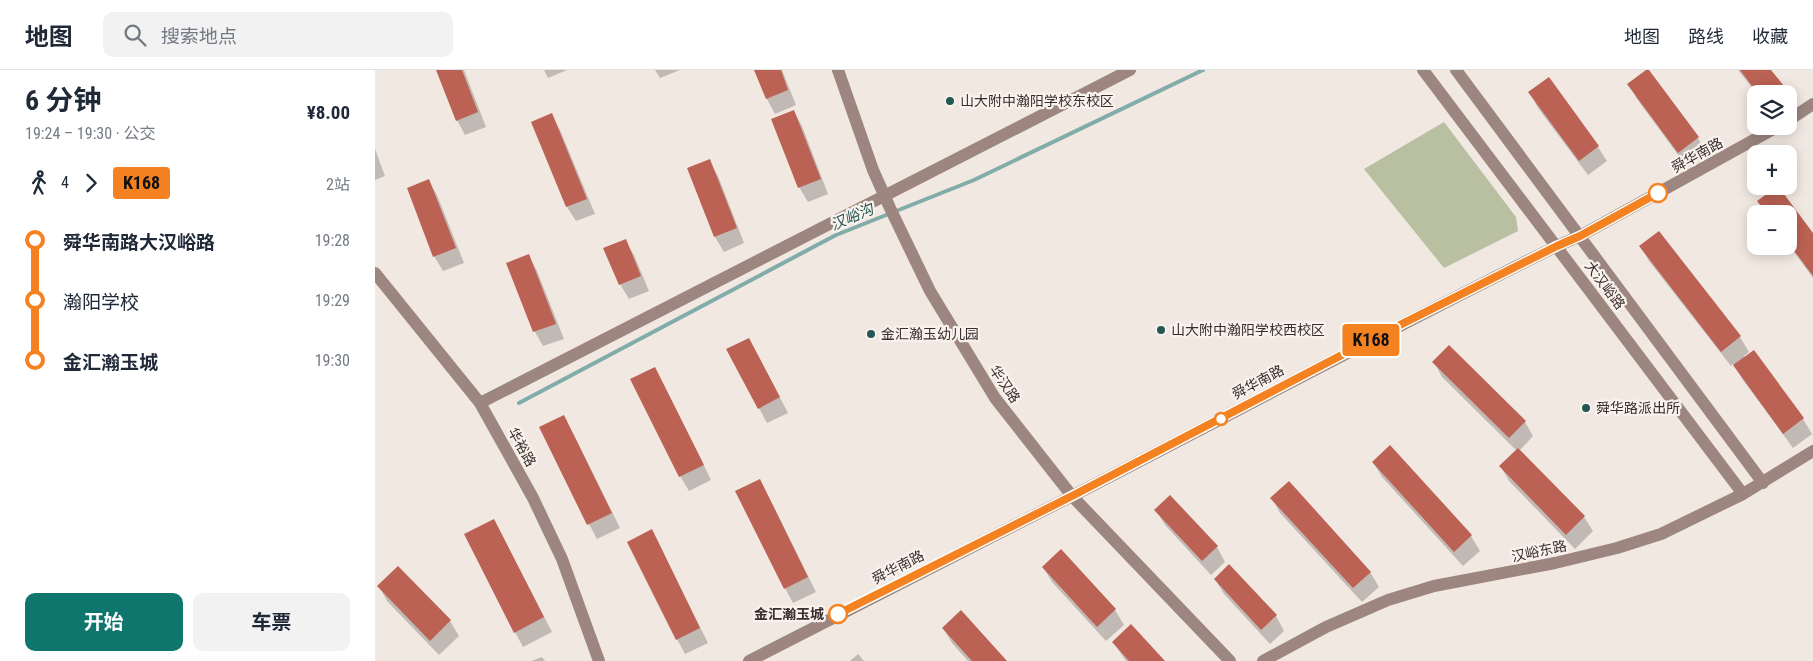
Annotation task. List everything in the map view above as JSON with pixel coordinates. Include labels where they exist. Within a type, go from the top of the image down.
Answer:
[{"type":"street","name":"华汉路","points":[[838,70],[883,196],[930,291],[995,398],[1072,496],[1230,661]]},
{"type":"street","points":[[480,403],[1129,70]]},
{"type":"street","name":"大汉峪路","points":[[1423,70],[1743,494]]},
{"type":"street","name":"大汉峪路","points":[[1456,70],[1763,483]]},
{"type":"street","points":[[1797,115],[1813,104]]},
{"type":"street","name":"舜华南路","points":[[749,661],[847,609],[1072,496],[1384,333],[1580,236],[1763,135]]},
{"type":"street","name":"华裕路","points":[[375,273],[480,403],[533,498],[562,559],[599,661]]},
{"type":"street","name":"汉峪东路","points":[[1263,661],[1326,627],[1389,600],[1435,586],[1555,563],[1617,548],[1661,534],[1743,494],[1813,451]]},
{"type":"green space","points":[[1444,122],[1516,217],[1518,231],[1444,268],[1364,169]]},
{"type":"building","points":[[436,70],[462,70],[478,112],[456,121]]},
{"type":"building","points":[[754,70],[781,70],[788,90],[766,99]]},
{"type":"building","points":[[1646,70],[1649,70],[1699,137],[1678,153],[1627,84]]},
{"type":"building","points":[[1740,70],[1771,70],[1783,85],[1751,85]]},
{"type":"building","points":[[1549,77],[1599,146],[1579,161],[1528,92]]},
{"type":"building","points":[[794,110],[821,179],[798,188],[771,119]]},
{"type":"building","points":[[552,113],[587,199],[566,207],[531,122]]},
{"type":"building","points":[[710,159],[737,228],[714,237],[687,168]]},
{"type":"building","points":[[429,179],[456,248],[433,257],[407,188]]},
{"type":"building","points":[[1765,195],[1785,195],[1792,205],[1760,205],[1757,201]]},
{"type":"building","points":[[1797,212],[1813,233],[1813,276],[1797,255]]},
{"type":"building","points":[[1659,231],[1741,336],[1721,352],[1639,246]]},
{"type":"building","points":[[626,239],[641,276],[619,285],[603,248]]},
{"type":"building","points":[[529,254],[556,324],[533,332],[506,263]]},
{"type":"building","points":[[749,338],[780,397],[758,409],[726,349]]},
{"type":"building","points":[[1449,345],[1526,421],[1509,438],[1432,362]]},
{"type":"building","points":[[1754,350],[1804,418],[1783,434],[1733,365]]},
{"type":"building","points":[[655,367],[704,465],[679,477],[630,379]]},
{"type":"building","points":[[564,415],[612,513],[587,525],[539,427]]},
{"type":"building","points":[[1390,445],[1472,535],[1454,552],[1372,462]]},
{"type":"building","points":[[1518,448],[1585,516],[1566,535],[1499,466]]},
{"type":"building","points":[[760,479],[808,577],[784,589],[735,491]]},
{"type":"building","points":[[1289,481],[1371,572],[1353,588],[1270,498]]},
{"type":"building","points":[[1170,495],[1218,546],[1202,561],[1154,510]]},
{"type":"building","points":[[494,519],[544,617],[514,633],[464,534]]},
{"type":"building","points":[[652,529],[700,628],[676,640],[627,542]]},
{"type":"building","points":[[1061,549],[1116,609],[1097,627],[1042,567]]},
{"type":"building","points":[[1229,564],[1277,615],[1261,630],[1214,579]]},
{"type":"building","points":[[398,566],[451,620],[430,641],[377,586]]},
{"type":"building","points":[[961,610],[1007,661],[972,661],[942,628]]},
{"type":"building","points":[[1131,624],[1165,661],[1129,661],[1112,642]]},
{"type":"waterway","name":"汉峪沟","points":[[519,403],[836,235],[974,180],[1203,70]]},
{"type":"bus line","name":"K168","points":[[838,614],[1072,496],[1384,333],[1580,236],[1658,193]]},
{"type":"place","name":"山大附中瀚阳学校东校区","points":[[950,101]]},
{"type":"place","name":"山大附中瀚阳学校西校区","points":[[1161,330]]},
{"type":"place","name":"金汇瀚玉幼儿园","points":[[871,334]]},
{"type":"place","name":"舜华路派出所","points":[[1586,408]]},
{"type":"place","name":"金汇瀚玉城","points":[[838,614]]}]
